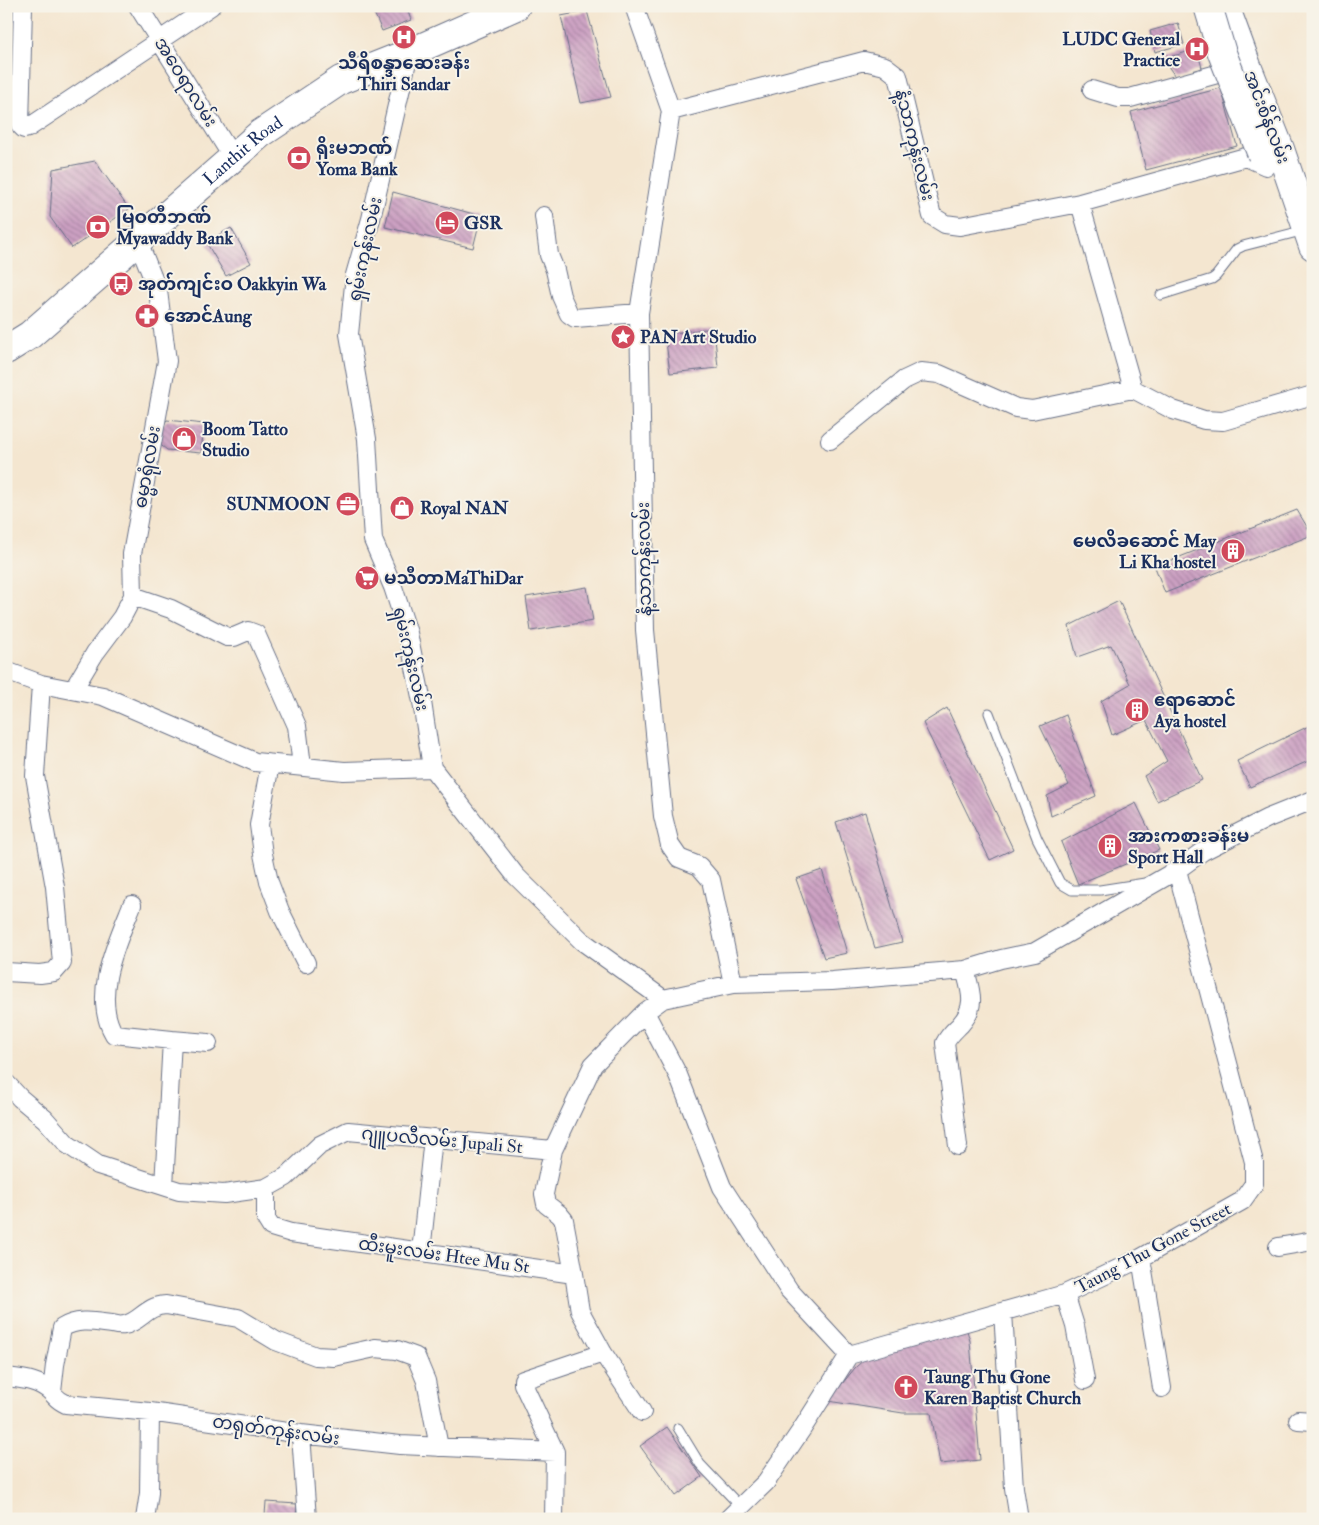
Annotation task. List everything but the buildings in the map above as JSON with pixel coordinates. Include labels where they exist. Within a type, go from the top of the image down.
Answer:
[{"type":"main road","name":"Lanthit Road","points":[[6,350],[30,335],[260,134],[341,80],[409,53],[516,6]]},
{"type":"main road","points":[[1208,6],[1222,53],[1264,160],[1294,190]]},
{"type":"main road","name":"အင်းစိန်လမ်း","points":[[1225,6],[1311,234]]},
{"type":"street","points":[[23,6],[20,125],[24,129],[212,6]]},
{"type":"street","name":"အဝေရာလမ်း","points":[[138,6],[233,158]]},
{"type":"street","name":"နံ့သာကုန်းလမ်း","points":[[634,6],[671,111],[640,313],[645,630],[663,816],[670,845],[679,858],[699,866],[711,880],[733,984]]},
{"type":"street","name":"ရှမ်းကုန်းလမ်း","points":[[409,53],[371,219],[355,275],[349,334],[367,439],[373,540],[393,588],[408,633],[422,702],[432,768],[516,876],[582,940],[663,999]]},
{"type":"street","name":"နံ့သာကုန်းလမ်း","points":[[671,111],[864,61],[885,66],[898,76],[932,216],[945,224],[960,226],[1080,203]]},
{"type":"street","points":[[1092,90],[1118,98],[1130,98],[1247,66]]},
{"type":"street","points":[[1133,389],[1080,203],[1246,158],[1264,160]]},
{"type":"street","points":[[544,216],[549,255],[555,270],[561,296],[569,314],[575,318],[640,313]]},
{"type":"street","name":"ဓမ္မာရုံလမ်း","points":[[133,596],[132,554],[166,361],[158,291],[138,242]]},
{"type":"street","points":[[830,440],[904,380],[921,372],[939,374],[1016,408],[1032,410],[1133,389],[1173,410],[1204,420],[1223,421],[1313,395]]},
{"type":"street","points":[[73,690],[95,653],[122,617],[133,596],[171,609],[227,637],[234,637],[248,631],[256,634],[297,726],[302,766]]},
{"type":"street","points":[[6,671],[41,684],[103,696],[255,762],[344,771],[432,768]]},
{"type":"street","points":[[6,972],[40,974],[54,972],[62,963],[55,887],[35,776],[41,684]]},
{"type":"street","points":[[270,764],[259,825],[263,854],[274,896],[306,962]]},
{"type":"street","points":[[642,1412],[603,1353],[580,1311],[564,1220],[546,1204],[544,1194],[553,1150],[593,1065],[645,1012],[663,999],[733,984],[832,981],[964,970],[1001,959],[1035,952],[1159,881],[1203,851],[1268,818],[1313,800]]},
{"type":"street","name":"Taung Thu Gone Street","points":[[849,1356],[1065,1294],[1141,1258],[1242,1201],[1254,1184],[1254,1162],[1177,870]]},
{"type":"street","points":[[132,905],[111,957],[104,993],[108,1025],[114,1034],[208,1043]]},
{"type":"street","points":[[958,1146],[945,1043],[948,1036],[967,1017],[972,997],[964,970]]},
{"type":"street","points":[[645,1012],[678,1075],[722,1188],[789,1290],[849,1356],[766,1482],[734,1513]]},
{"type":"street","points":[[164,1186],[172,1040]]},
{"type":"street","name":"ဂျူပလီလမ်း Jupali St","points":[[6,1083],[20,1098],[45,1119],[67,1144],[98,1165],[179,1191],[224,1194],[266,1188],[286,1178],[320,1145],[348,1131],[553,1150]]},
{"type":"street","points":[[421,1252],[432,1138]]},
{"type":"street","name":"ထီးမူးလမ်း Htee Mu St","points":[[266,1188],[266,1219],[271,1227],[291,1233],[574,1274]]},
{"type":"street","points":[[1278,1247],[1313,1241]]},
{"type":"street","points":[[1141,1258],[1162,1388]]},
{"type":"street","points":[[1065,1294],[1075,1326],[1085,1380]]},
{"type":"street","points":[[52,1392],[54,1365],[62,1328],[72,1322],[83,1321],[123,1325],[133,1321],[150,1309],[166,1305],[238,1318],[276,1341],[316,1356],[334,1357],[375,1348],[397,1350],[416,1357],[426,1381],[439,1447]]},
{"type":"street","points":[[1003,1312],[1014,1488],[1019,1519]]},
{"type":"street","points":[[554,1519],[555,1452],[522,1384],[523,1380],[603,1353]]},
{"type":"street","name":"တရုတ်ကုန်းလမ်း","points":[[6,1377],[26,1379],[39,1383],[52,1392],[56,1400],[66,1404],[150,1412],[301,1434],[400,1445],[555,1452]]},
{"type":"street","points":[[145,1519],[148,1493],[150,1412]]},
{"type":"street","points":[[301,1434],[306,1519]]},
{"type":"lane","points":[[1161,295],[1212,279],[1237,249],[1243,246],[1311,234]]},
{"type":"lane","points":[[989,713],[1037,838],[1060,883],[1072,890],[1100,890],[1159,881]]},
{"type":"lane","points":[[678,1428],[734,1513]]},
{"type":"place","name":"သီရိစန္ဒာဆေးခန်း Thiri Sandar","points":[[404,37]]},
{"type":"place","name":"LUDC General Practice","points":[[1197,49]]},
{"type":"place","name":"ရိုးမဘဏ် Yoma Bank","points":[[299,158]]},
{"type":"place","name":"GSR","points":[[447,223]]},
{"type":"place","name":"မြဝတီဘဏ် Myawaddy Bank","points":[[98,227]]},
{"type":"place","name":"အုတ်ကျင်းဝ Oakkyin Wa","points":[[121,284]]},
{"type":"place","name":"အောင်Aung","points":[[147,316]]},
{"type":"place","name":"PAN Art Studio","points":[[623,337]]},
{"type":"place","name":"Boom Tatto Studio","points":[[184,439]]},
{"type":"place","name":"SUNMOON","points":[[348,504]]},
{"type":"place","name":"Royal NAN","points":[[402,508]]},
{"type":"place","name":"မေလိခဆောင် May Li Kha hostel","points":[[1233,551]]},
{"type":"place","name":"မသီတာMaThiDar","points":[[367,578]]},
{"type":"place","name":"ဧရာဆောင် Aya hostel","points":[[1137,710]]},
{"type":"place","name":"အားကစားခန်းမ Sport Hall","points":[[1110,846]]},
{"type":"place","name":"Taung Thu Gone Karen Baptist Church","points":[[906,1387]]}]
